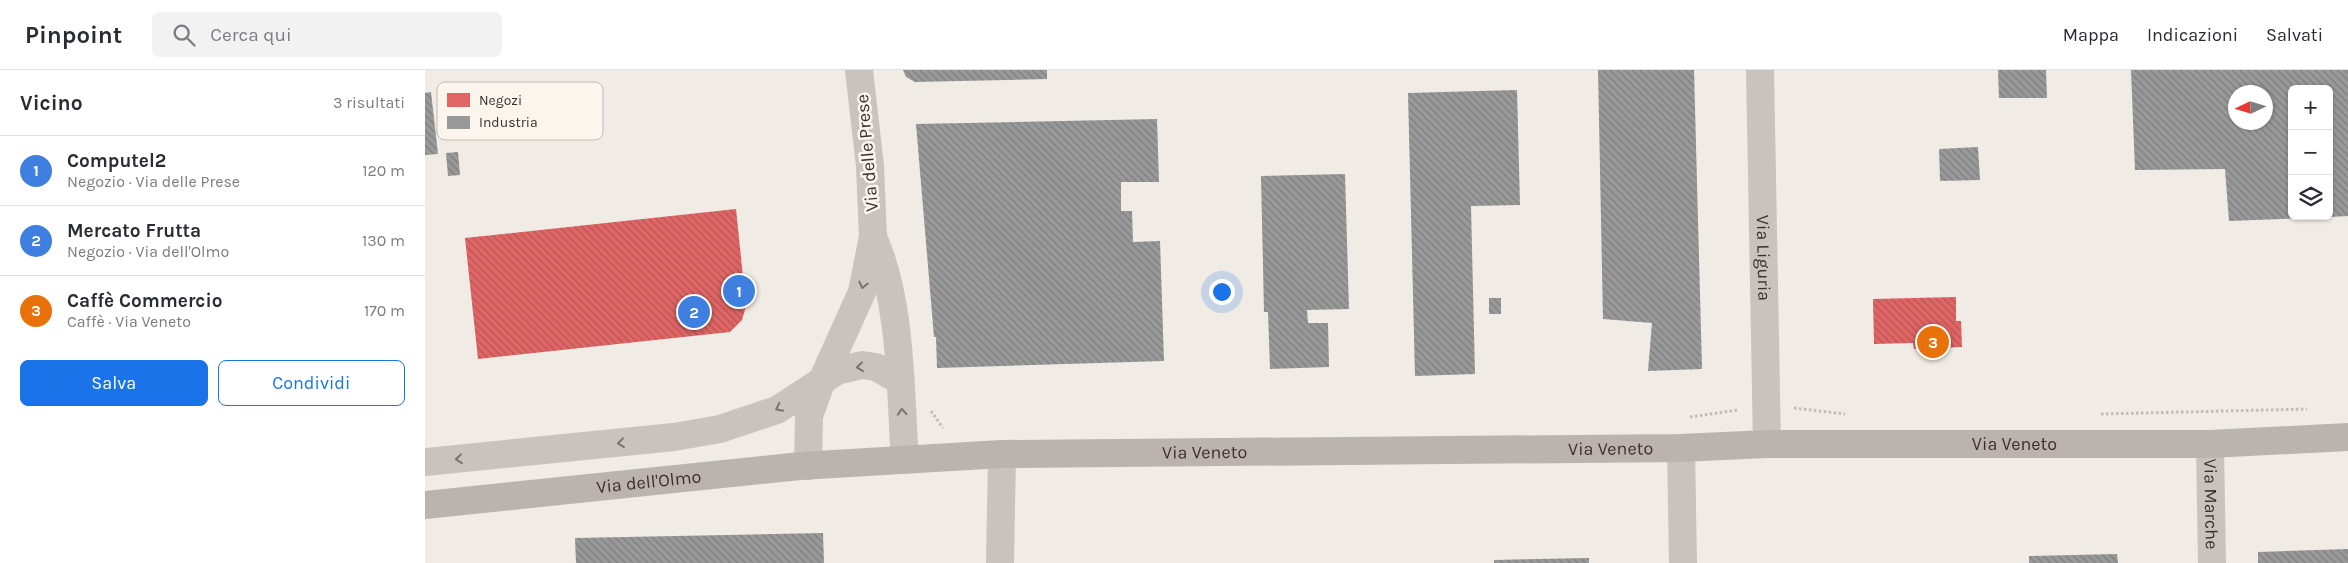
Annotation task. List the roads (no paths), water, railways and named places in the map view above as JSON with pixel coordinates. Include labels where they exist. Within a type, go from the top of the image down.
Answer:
[{"type":"main road","name":"Via Veneto","points":[[873,461],[1002,454],[1681,448],[1767,444],[2210,444],[2348,437]]},
{"type":"main road","name":"Via dell'Olmo","points":[[425,504],[873,461]]},
{"type":"street","name":"Via delle Prese","points":[[808,466],[809,416],[821,383],[861,292],[873,237],[870,166],[859,70]]},
{"type":"street","name":"Via Liguria","points":[[1759,70],[1767,444]]},
{"type":"street","name":"Via delle Prese","points":[[873,237],[887,277],[894,315],[905,460]]},
{"type":"street","points":[[425,462],[674,437],[720,429],[777,410],[837,371],[862,365],[876,367],[900,380]]},
{"type":"street","name":"Via Marche","points":[[2210,444],[2212,563]]},
{"type":"street","points":[[1681,448],[1683,563]]},
{"type":"street","points":[[1000,563],[1002,454]]},
{"type":"place","name":"Computel2","points":[[739,291]]},
{"type":"place","name":"Mercato Frutta","points":[[694,312]]},
{"type":"place","name":"Caffè Commercio","points":[[1933,342]]}]
